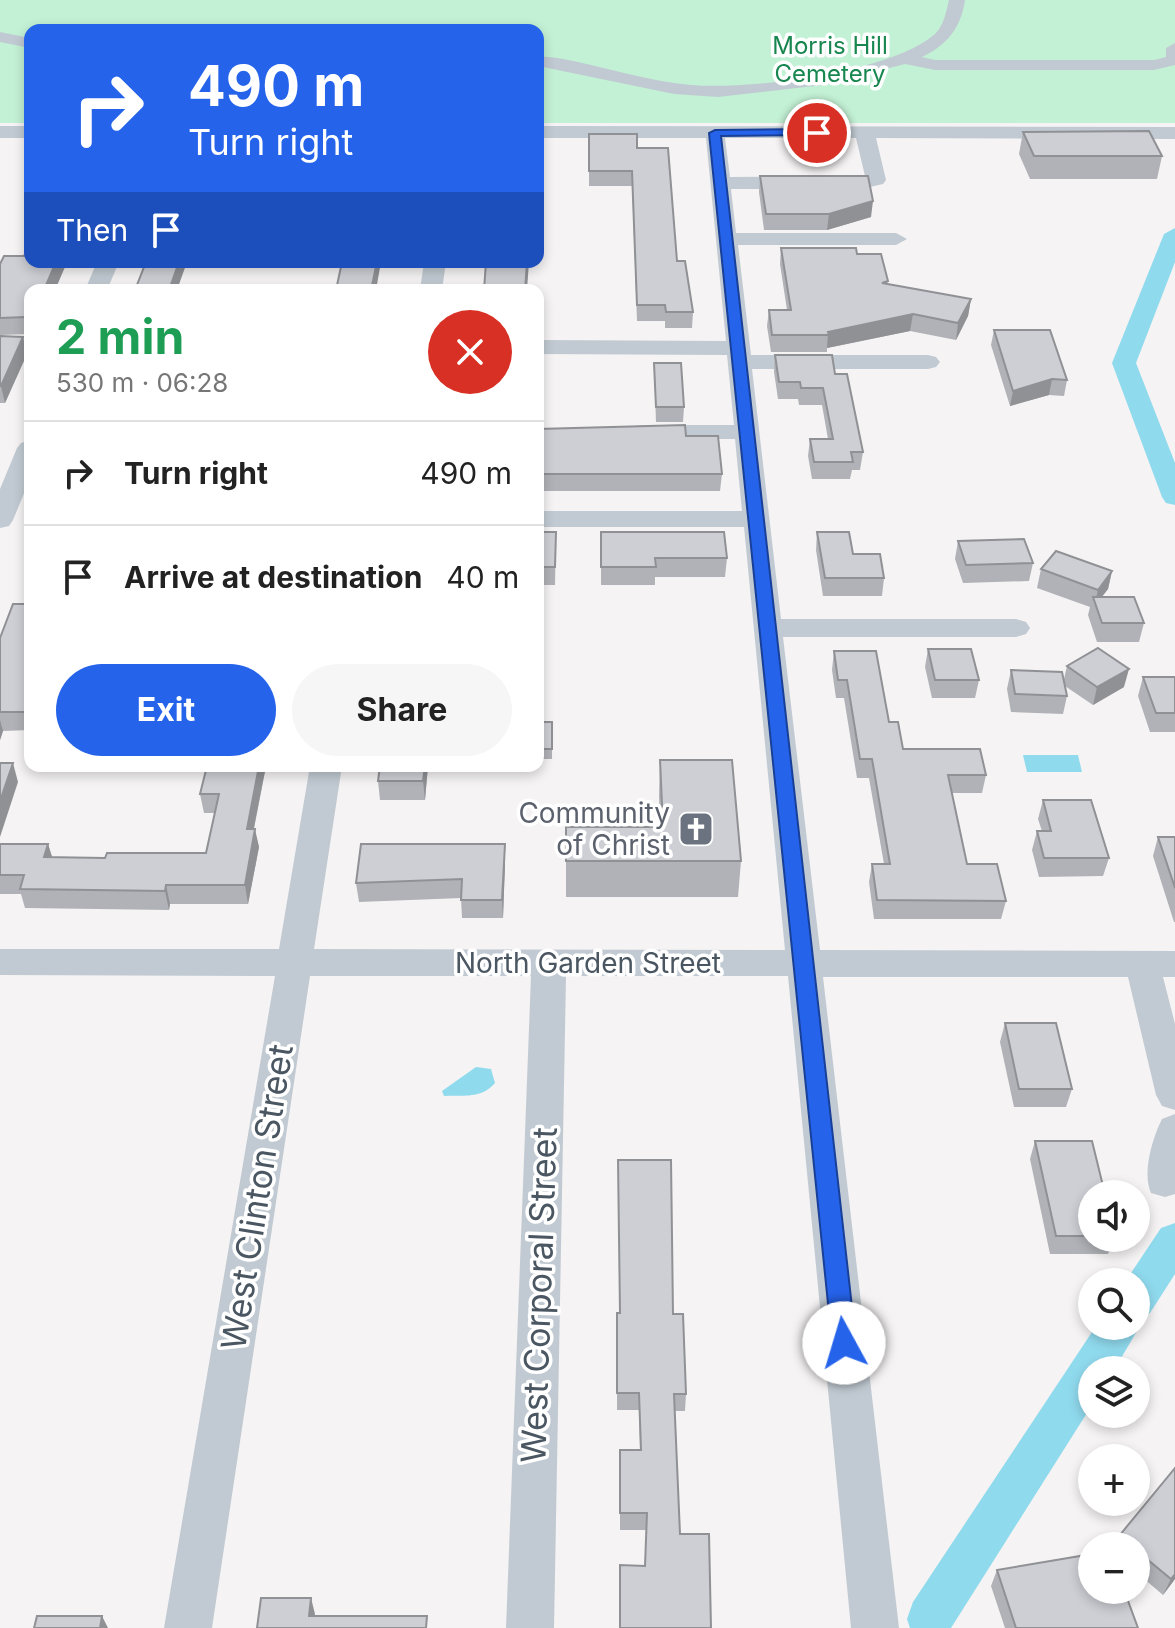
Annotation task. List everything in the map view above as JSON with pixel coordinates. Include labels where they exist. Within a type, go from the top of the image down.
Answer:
[{"type":"street","points":[[544,62],[604,71],[655,85],[725,92],[795,85],[908,59],[940,38],[954,19],[957,0]]},
{"type":"street","points":[[0,37],[24,42]]},
{"type":"street","points":[[908,59],[935,65],[1154,65],[1175,60],[1175,48]]},
{"type":"street","points":[[0,132],[24,132]]},
{"type":"street","points":[[544,132],[817,133],[821,149],[867,141],[1175,133]]},
{"type":"street","points":[[715,133],[875,1628]]},
{"type":"street","points":[[720,183],[861,183],[876,180],[867,141]]},
{"type":"street","points":[[726,239],[896,239]]},
{"type":"street","points":[[0,344],[24,344]]},
{"type":"street","points":[[544,347],[928,362]]},
{"type":"street","points":[[613,432],[747,432]]},
{"type":"street","points":[[0,520],[24,462]]},
{"type":"street","points":[[544,519],[756,519]]},
{"type":"street","points":[[768,628],[1016,628]]},
{"type":"street","name":"West Clinton Street","points":[[188,1628],[325,772]]},
{"type":"street","name":"North Garden Street","points":[[0,962],[1158,964]]},
{"type":"street","name":"West Corporal Street","points":[[530,1628],[549,963]]},
{"type":"street","points":[[1158,964],[1175,1095]]},
{"type":"street","points":[[1165,1181],[1175,1130]]},
{"type":"green space","name":"Morris Hill Cemetery","points":[[0,0],[1175,0],[1175,123],[544,123],[544,24],[24,24],[24,123],[0,123]]},
{"type":"water","points":[[1023,755],[1078,755],[1082,772],[1027,772]]},
{"type":"water","points":[[476,1067],[491,1069],[495,1083],[490,1088],[478,1094],[444,1096],[442,1091]]},
{"type":"building","points":[[1149,131],[1162,156],[1034,156],[1023,132]]},
{"type":"building","points":[[589,134],[637,134],[637,148],[668,148],[677,261],[685,261],[693,312],[666,312],[665,305],[637,305],[632,171],[589,171]]},
{"type":"building","points":[[760,176],[868,176],[873,201],[829,214],[766,214]]},
{"type":"building","points":[[781,248],[856,248],[857,254],[881,254],[888,281],[882,283],[971,299],[958,323],[913,314],[828,332],[829,335],[772,335],[769,310],[791,310]]},
{"type":"building","points":[[4,256],[24,256],[24,268],[53,268],[47,284],[24,284],[24,317],[0,318],[0,264]]},
{"type":"building","points":[[144,268],[177,268],[171,284],[137,284]]},
{"type":"building","points":[[341,268],[376,268],[372,284],[337,284]]},
{"type":"building","points":[[486,268],[527,268],[525,284],[484,284]]},
{"type":"building","points":[[994,330],[1050,330],[1067,380],[1052,379],[1013,391]]},
{"type":"building","points":[[0,336],[23,337],[1,386],[0,386]]},
{"type":"building","points":[[775,355],[832,355],[835,374],[847,374],[863,452],[851,452],[853,462],[814,462],[810,439],[833,439],[823,388],[801,388],[800,382],[779,382]]},
{"type":"building","points":[[654,363],[681,363],[684,407],[656,407]]},
{"type":"building","points":[[685,425],[686,436],[718,436],[722,474],[544,474],[544,429]]},
{"type":"building","points":[[544,532],[556,532],[555,567],[544,567]]},
{"type":"building","points":[[601,532],[724,532],[727,558],[655,558],[656,567],[601,567]]},
{"type":"building","points":[[817,532],[849,532],[853,554],[880,554],[884,578],[825,578]]},
{"type":"building","points":[[1024,539],[1033,563],[966,565],[958,541]]},
{"type":"building","points":[[1056,551],[1112,571],[1098,590],[1041,569]]},
{"type":"building","points":[[1093,597],[1134,597],[1144,623],[1102,623]]},
{"type":"building","points":[[13,604],[24,604],[24,712],[0,712],[0,638]]},
{"type":"building","points":[[1098,648],[1129,669],[1097,687],[1067,666]]},
{"type":"building","points":[[928,649],[971,649],[979,680],[935,680]]},
{"type":"building","points":[[834,651],[876,651],[889,722],[898,722],[903,749],[980,749],[986,775],[948,775],[967,864],[997,864],[1006,901],[877,900],[872,864],[890,864],[872,759],[860,759],[847,680],[838,680]]},
{"type":"building","points":[[1011,670],[1062,672],[1067,696],[1015,694]]},
{"type":"building","points":[[1143,677],[1175,677],[1175,713],[1156,713]]},
{"type":"building","points":[[544,722],[552,722],[552,749],[544,749]]},
{"type":"building","points":[[660,760],[732,760],[741,861],[566,861],[566,827],[663,827]]},
{"type":"building","points":[[0,763],[13,763],[0,801]]},
{"type":"building","points":[[206,772],[258,772],[247,829],[255,829],[245,885],[166,885],[165,891],[20,889],[24,875],[0,875],[0,844],[48,844],[44,857],[105,858],[107,853],[206,853],[219,794],[200,794]]},
{"type":"building","points":[[379,772],[424,772],[423,781],[378,781]]},
{"type":"building","points":[[1043,800],[1091,800],[1109,858],[1044,858],[1037,831],[1051,831]]},
{"type":"building","points":[[1158,837],[1175,837],[1175,888]]},
{"type":"building","points":[[361,844],[505,844],[502,900],[461,900],[462,879],[356,883]]},
{"type":"building","points":[[1005,1023],[1056,1023],[1072,1089],[1019,1089]]},
{"type":"building","points":[[1035,1141],[1092,1141],[1102,1180],[1078,1180],[1078,1236],[1056,1236]]},
{"type":"building","points":[[618,1160],[671,1160],[673,1314],[683,1314],[686,1394],[674,1394],[680,1534],[709,1534],[711,1628],[620,1628],[620,1565],[645,1566],[647,1513],[620,1513],[620,1450],[641,1450],[639,1393],[617,1393],[617,1313],[620,1313]]},
{"type":"building","points":[[1175,1468],[1175,1574],[1171,1579],[1150,1562],[1150,1532],[1122,1532],[1135,1516],[1150,1516],[1150,1498]]},
{"type":"building","points":[[1078,1556],[1078,1604],[1129,1604],[1138,1628],[1016,1628],[997,1570]]},
{"type":"building","points":[[261,1598],[311,1598],[309,1616],[427,1616],[426,1628],[257,1628]]},
{"type":"building","points":[[37,1616],[102,1616],[100,1628],[34,1628]]},
{"type":"waterway","points":[[1175,234],[1124,363],[1175,497]]},
{"type":"waterway","points":[[1150,1278],[1175,1240]]},
{"type":"waterway","points":[[930,1619],[1110,1340]]},
{"type":"place","name":"Community of Christ","points":[[696,829]]},
{"type":"route","points":[[817,133],[715,133],[844,1343]]}]
